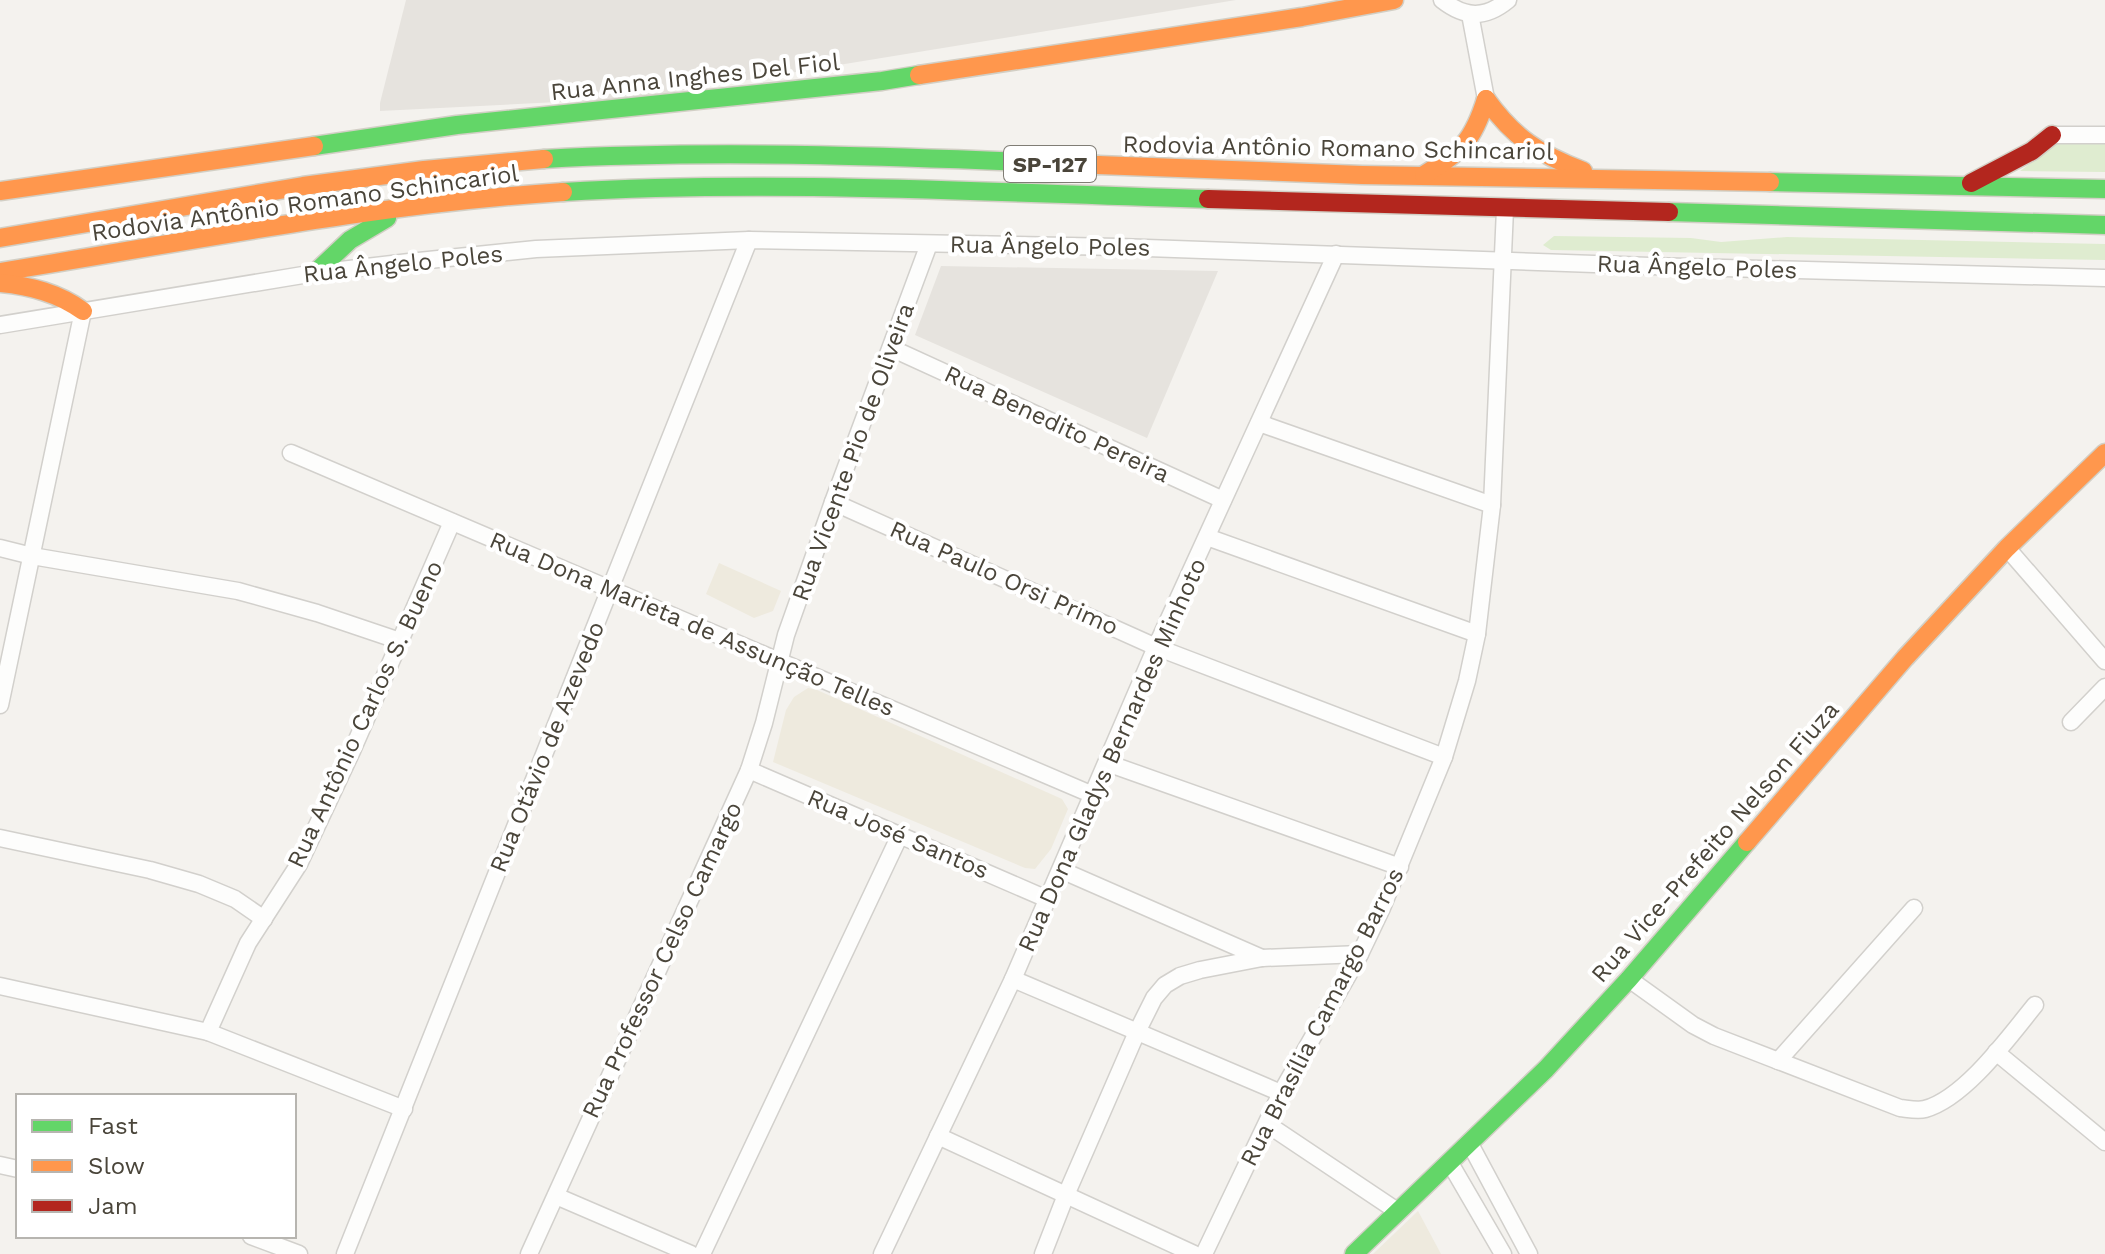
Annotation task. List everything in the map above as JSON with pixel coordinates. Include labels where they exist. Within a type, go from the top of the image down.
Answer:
[{"type":"main road","name":"Rua Anna Inghes Del Fiol","points":[[0,191],[457,125],[882,81],[1302,17],[1394,0]]},
{"type":"main road","points":[[1424,175],[1455,157],[1468,144],[1478,126],[1486,99]]},
{"type":"main road","points":[[1486,99],[1512,133],[1532,149],[1603,179]]},
{"type":"main road","points":[[1969,184],[2032,151],[2052,135]]},
{"type":"main road","name":"Rodovia Antônio Romano Schincariol","points":[[0,238],[300,186],[395,173],[549,159],[673,154],[832,155],[1258,172],[2105,189]]},
{"type":"main road","name":"Rodovia Antônio Romano Schincariol","points":[[0,272],[404,208],[565,192],[677,187],[2105,225]]},
{"type":"main road","points":[[315,273],[350,240],[404,208]]},
{"type":"main road","points":[[0,283],[45,290],[83,311]]},
{"type":"main road","name":"Rua Vice-Prefeito Nelson Fiuza","points":[[1354,1254],[1546,1069],[1629,979],[1905,658],[2007,548],[2105,453]]},
{"type":"street","points":[[1442,0],[1454,10],[1470,14],[1484,14],[1508,0]]},
{"type":"street","points":[[1470,14],[1486,99]]},
{"type":"street","points":[[2052,135],[2105,135]]},
{"type":"street","name":"Rua Brasília Camargo Barros","points":[[1204,1254],[1281,1093],[1360,954],[1400,867],[1444,757],[1467,681],[1477,634],[1492,505],[1505,209]]},
{"type":"street","name":"Rua Ângelo Poles","points":[[0,325],[315,273],[536,249],[749,240],[1336,254],[2105,278]]},
{"type":"street","name":"Rua Otávio de Azevedo","points":[[345,1254],[749,240]]},
{"type":"street","name":"Rua Vicente Pio de Oliveira","points":[[779,661],[833,502],[929,244]]},
{"type":"street","name":"Rua Dona Gladys Bernardes Minhoto","points":[[882,1254],[1013,979],[1156,647],[1336,254]]},
{"type":"street","points":[[0,705],[83,311]]},
{"type":"street","name":"Rua Benedito Pereira","points":[[891,348],[1223,500]]},
{"type":"street","points":[[1259,423],[1492,505]]},
{"type":"street","name":"Rua Dona Marieta de Assunção Telles","points":[[291,453],[1093,795]]},
{"type":"street","name":"Rua Paulo Orsi Primo","points":[[833,502],[1156,647],[1444,757]]},
{"type":"street","name":"Rua Antônio Carlos S. Bueno","points":[[208,1032],[248,943],[299,864],[452,522]]},
{"type":"street","points":[[1207,537],[1477,634]]},
{"type":"street","points":[[0,548],[238,591],[400,641]]},
{"type":"street","points":[[2007,548],[2105,661]]},
{"type":"street","name":"Rua Professor Celso Camargo","points":[[529,1254],[749,770],[779,661]]},
{"type":"street","points":[[2071,722],[2105,687]]},
{"type":"street","points":[[1107,763],[1400,867]]},
{"type":"street","name":"Rua José Santos","points":[[749,770],[1047,899]]},
{"type":"street","points":[[702,1254],[900,835]]},
{"type":"street","points":[[0,838],[150,870],[199,884],[235,899],[264,919]]},
{"type":"street","points":[[1061,870],[1262,958]]},
{"type":"street","points":[[1778,1061],[1914,908]]},
{"type":"street","points":[[1043,1254],[1137,1032],[1154,998],[1165,985],[1180,976],[1262,958],[1360,954]]},
{"type":"street","points":[[1013,979],[1281,1093]]},
{"type":"street","points":[[1629,979],[1693,1025],[1714,1036],[1900,1108],[1922,1110],[1942,1103],[1962,1088],[2035,1005]]},
{"type":"street","points":[[0,986],[208,1032],[404,1109]]},
{"type":"street","points":[[1996,1052],[2105,1142]]},
{"type":"street","points":[[1267,1124],[1397,1211]]},
{"type":"street","points":[[938,1136],[1194,1254]]},
{"type":"street","points":[[1470,1144],[1529,1254]]},
{"type":"street","points":[[1450,1163],[1503,1254]]},
{"type":"street","points":[[556,1196],[691,1254]]},
{"type":"street","points":[[256,1238],[299,1254]]},
{"type":"shaded area","points":[[406,0],[1236,0],[637,98],[380,111]]},
{"type":"shaded area","points":[[941,266],[1218,271],[1147,438],[915,335]]},
{"type":"shaded area","points":[[719,563],[781,591],[773,611],[754,618],[706,594]]},
{"type":"shaded area","points":[[808,688],[1062,799],[1068,809],[1051,849],[1035,869],[1025,868],[773,762],[786,710],[794,697]]},
{"type":"shaded area","points":[[1418,1211],[1441,1254],[1373,1254]]},
{"type":"green space","points":[[2060,142],[2105,143],[2105,172],[2020,171]]},
{"type":"green space","points":[[1554,236],[1691,238],[1721,242],[1787,237],[2105,244],[2105,260],[1551,250],[1543,245]]},
{"type":"traffic: fast","points":[[314,146],[457,125],[919,75]]},
{"type":"traffic: fast","points":[[544,159],[752,154],[1098,165]]},
{"type":"traffic: fast","points":[[1770,182],[2105,189]]},
{"type":"traffic: fast","points":[[563,192],[805,187],[1208,199]]},
{"type":"traffic: fast","points":[[1669,212],[2105,225]]},
{"type":"traffic: fast","points":[[315,273],[350,240],[387,218]]},
{"type":"traffic: fast","points":[[1354,1254],[1546,1069],[1629,979],[1747,842]]},
{"type":"traffic: slow","points":[[919,75],[1302,17],[1394,0]]},
{"type":"traffic: slow","points":[[1486,99],[1528,143],[1583,171]]},
{"type":"traffic: slow","points":[[1424,175],[1464,144],[1476,125],[1486,99]]},
{"type":"traffic: slow","points":[[0,191],[314,146]]},
{"type":"traffic: slow","points":[[0,238],[303,186],[424,170],[544,159]]},
{"type":"traffic: slow","points":[[1098,165],[1362,175],[1770,182]]},
{"type":"traffic: slow","points":[[0,272],[351,215],[563,192]]},
{"type":"traffic: slow","points":[[0,283],[44,291],[83,311]]},
{"type":"traffic: slow","points":[[1747,842],[1905,658],[2007,548],[2105,453]]},
{"type":"traffic: jam","points":[[1971,183],[2032,151],[2052,135]]},
{"type":"traffic: jam","points":[[1208,199],[1669,212]]}]
